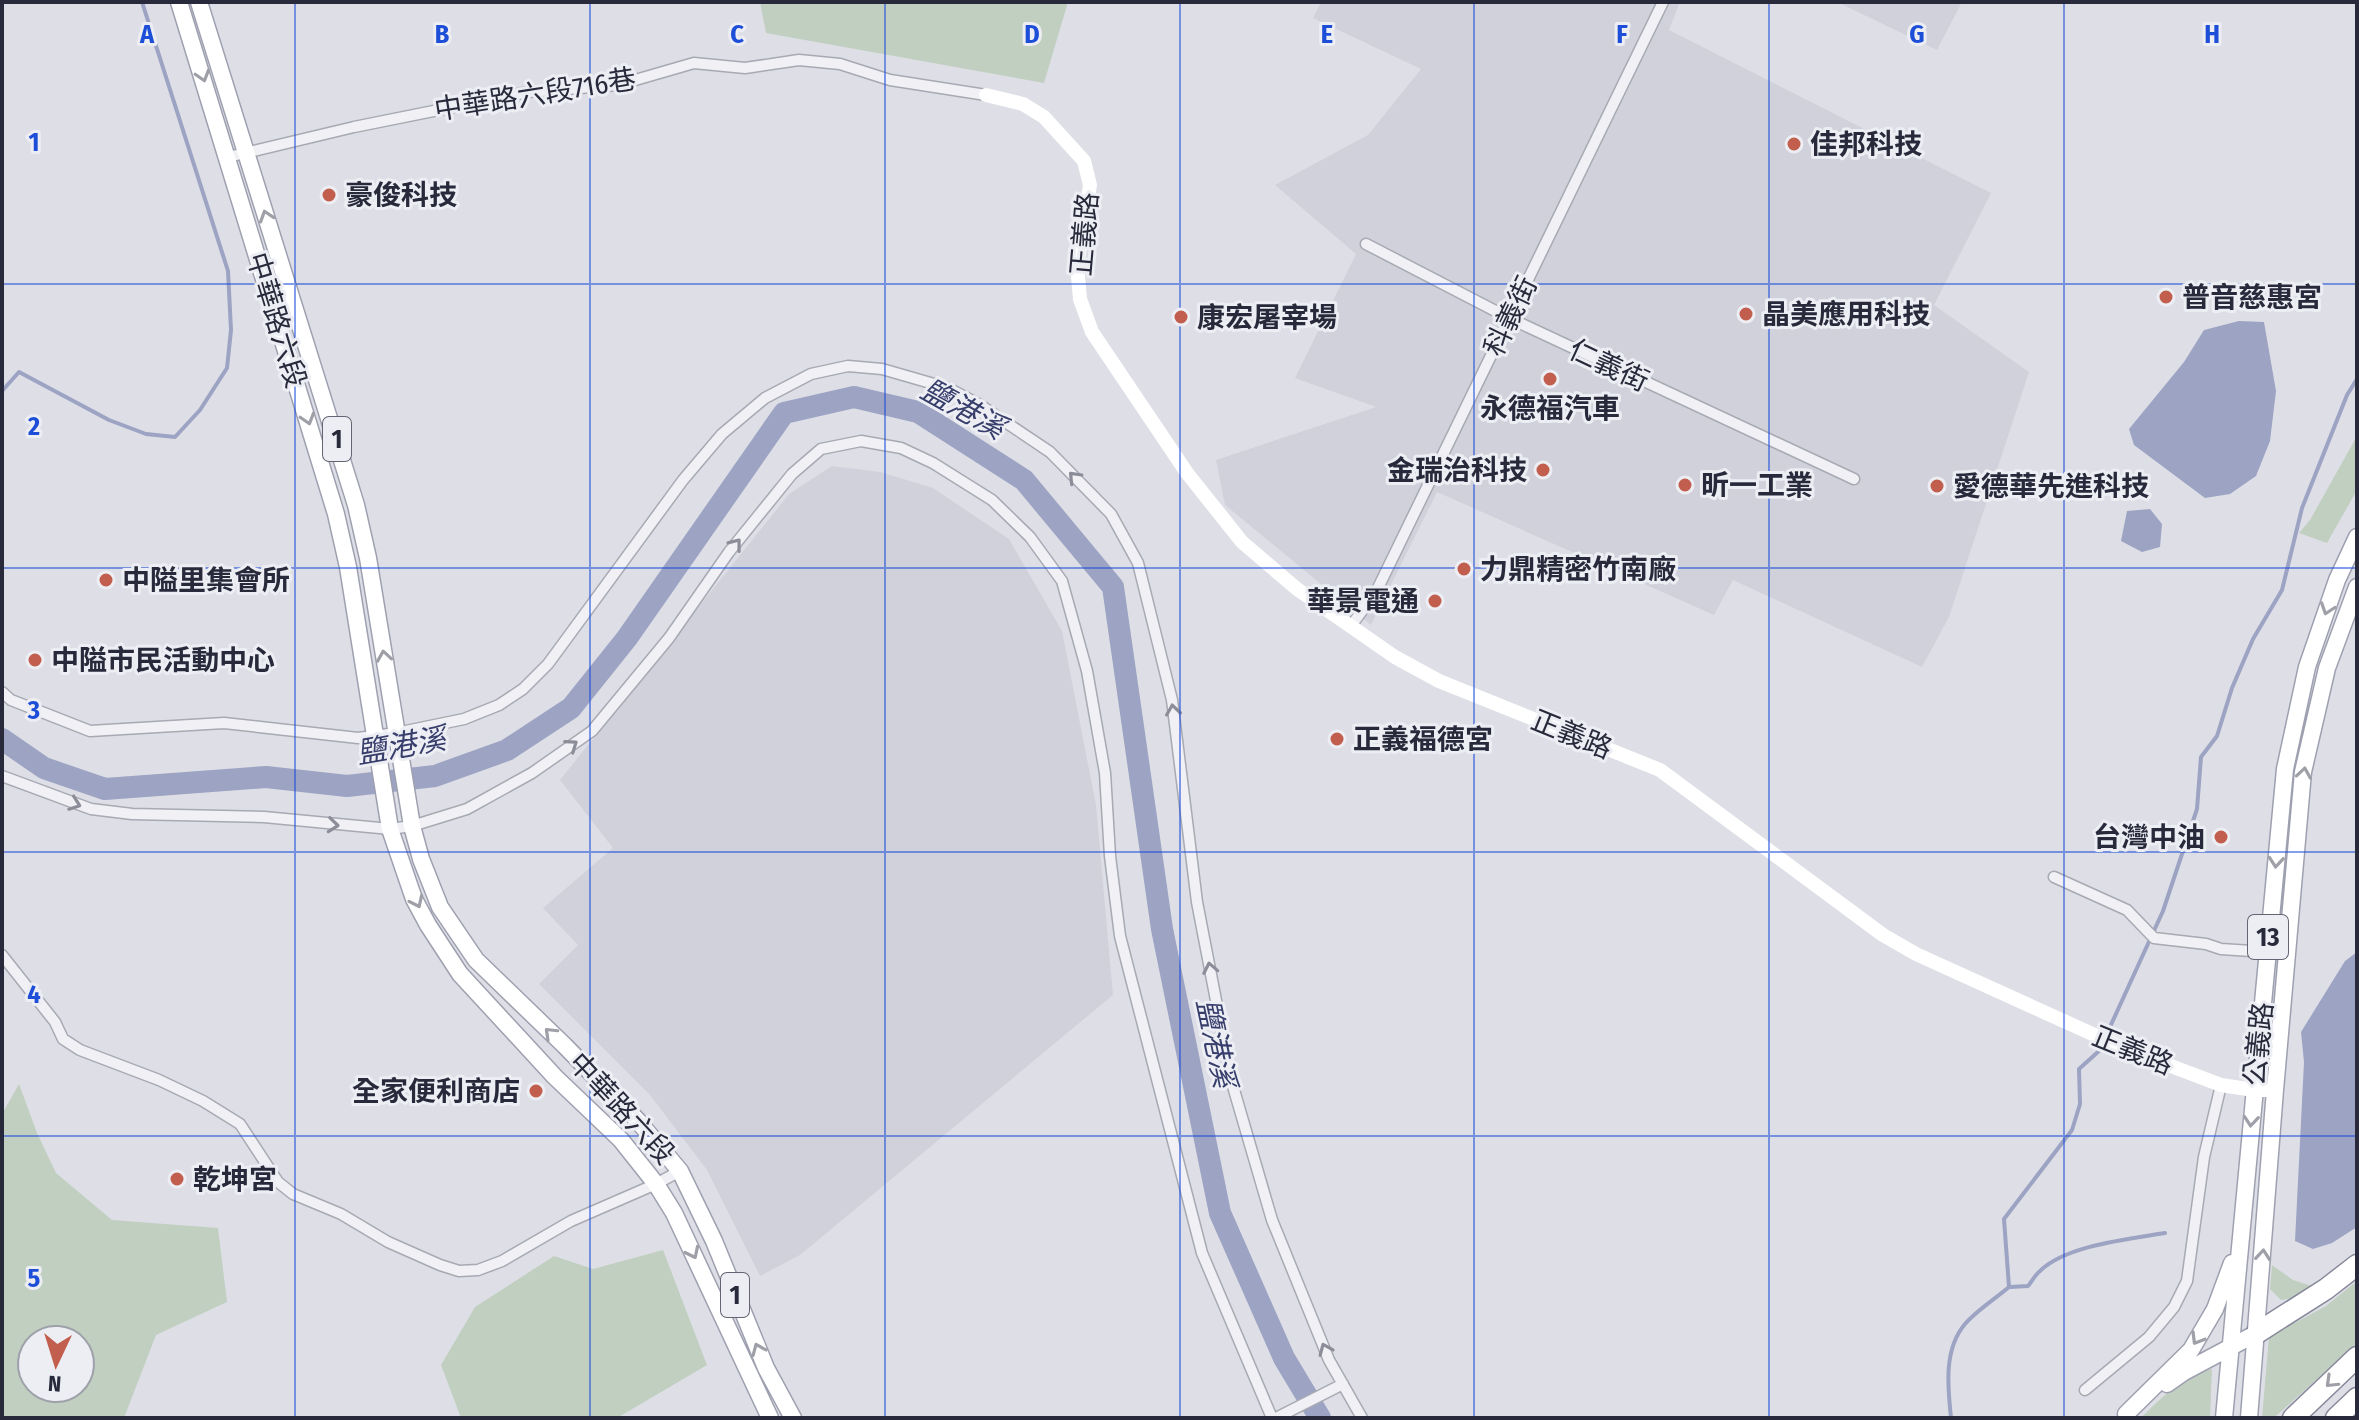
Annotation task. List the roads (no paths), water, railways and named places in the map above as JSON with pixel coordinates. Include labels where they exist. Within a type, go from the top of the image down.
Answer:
[{"type":"highway","points":[[2257,1333],[2326,1289],[2357,1265]]},
{"type":"highway","points":[[2299,1412],[2357,1357]]},
{"type":"highway","points":[[2336,1418],[2357,1398]]},
{"type":"main road","name":"中華路六段","points":[[179,2],[336,514],[348,567],[375,736]]},
{"type":"main road","name":"中華路六段","points":[[199,2],[356,505],[368,558],[396,733]]},
{"type":"main road","name":"公義路","points":[[2224,1418],[2285,769],[2307,667],[2337,580],[2357,537]]},
{"type":"main road","name":"公義路","points":[[2249,1418],[2303,772],[2327,668],[2357,587]]},
{"type":"main road","name":"1","points":[[396,733],[412,826]]},
{"type":"main road","name":"1","points":[[375,736],[390,829]]},
{"type":"main road","name":"中華路六段","points":[[412,826],[440,907],[476,960],[638,1121],[680,1171],[714,1241],[766,1368],[793,1418]]},
{"type":"main road","name":"中華路六段","points":[[390,829],[414,899],[460,974],[555,1077],[621,1140],[656,1184],[700,1266],[770,1418]]},
{"type":"main road","points":[[2123,1416],[2191,1350],[2215,1309],[2239,1243]]},
{"type":"main road","points":[[2123,1416],[2184,1372],[2257,1333]]},
{"type":"street","name":"科義街","points":[[1351,626],[1377,590],[1663,2]]},
{"type":"street","name":"中華路六段716巷","points":[[228,157],[414,114],[528,92],[618,85],[694,63],[745,68],[799,60],[840,64],[890,80],[986,95]]},
{"type":"street","name":"正義路","points":[[986,95],[1023,104],[1044,117],[1084,161],[1090,185],[1077,265],[1080,299],[1092,332],[1187,473],[1242,542],[1297,589],[1395,657],[1439,681],[1660,770],[1904,948],[2121,1047],[2221,1085],[2275,1090]]},
{"type":"street","name":"仁義街","points":[[1366,244],[1509,318],[1854,479]]},
{"type":"street","points":[[2,692],[11,700],[90,731],[224,723],[354,738],[464,719],[499,705],[523,689],[548,664],[683,480],[722,434],[765,398],[811,374],[848,366],[882,369],[948,388],[980,405],[1050,452],[1111,514],[1138,563],[1172,700],[1197,902],[1232,1083],[1272,1220],[1329,1360],[1362,1418]]},
{"type":"street","points":[[2,776],[91,809],[132,814],[264,817],[390,829],[412,826],[467,809],[532,773],[592,731],[669,638],[729,552],[783,485],[821,449],[861,441],[901,448],[933,463],[992,500],[1030,537],[1062,581],[1087,671],[1105,773],[1110,856],[1120,936],[1202,1253],[1274,1418],[1343,1384]]},
{"type":"street","points":[[2054,877],[2127,910],[2151,935],[2221,949],[2267,952]]},
{"type":"street","points":[[2,955],[55,1022],[63,1039],[80,1050],[159,1080],[203,1101],[240,1124],[271,1173],[293,1194],[341,1214],[388,1242],[440,1265],[459,1271],[478,1270],[502,1261],[571,1221],[680,1171]]},
{"type":"street","points":[[2085,1390],[2149,1337],[2174,1307],[2187,1281],[2204,1157],[2221,1085]]},
{"type":"water","points":[[2239,321],[2264,322],[2276,391],[2270,441],[2256,476],[2230,494],[2205,498],[2134,445],[2129,429],[2184,362],[2204,330]]},
{"type":"water","points":[[2150,509],[2162,524],[2160,547],[2142,552],[2121,541],[2127,511]]},
{"type":"water","points":[[2357,952],[2357,1227],[2332,1243],[2313,1249],[2295,1241],[2304,1062],[2301,1032],[2345,961]]},
{"type":"waterway","points":[[2,391],[19,372],[109,420],[146,434],[175,437],[200,410],[227,368],[231,330],[228,271],[142,2]]},
{"type":"waterway","points":[[1951,1418],[1949,1370],[1953,1345],[1965,1324],[2009,1287],[2004,1219],[2072,1130],[2080,1104],[2079,1069],[2099,1051],[2163,911],[2197,809],[2201,757],[2217,736],[2232,688],[2253,639],[2282,590],[2302,508],[2347,395],[2357,379]]},
{"type":"waterway","name":"鹽港溪","points":[[2,739],[44,768],[105,789],[266,777],[347,786],[435,776],[507,750],[571,708],[627,638],[784,413],[854,397],[918,412],[1024,480],[1113,587],[1162,929],[1220,1213],[1284,1358],[1320,1418]]},
{"type":"waterway","points":[[2010,1287],[2028,1286],[2051,1262],[2082,1249],[2165,1233]]},
{"type":"place","name":"佳邦科技","points":[[1794,144]]},
{"type":"place","name":"豪俊科技","points":[[329,195]]},
{"type":"place","name":"普音慈惠宮","points":[[2166,297]]},
{"type":"place","name":"晶美應用科技","points":[[1746,314]]},
{"type":"place","name":"康宏屠宰場","points":[[1181,317]]},
{"type":"place","name":"永德福汽車","points":[[1550,379]]},
{"type":"place","name":"金瑞治科技","points":[[1543,470]]},
{"type":"place","name":"昕一工業","points":[[1685,485]]},
{"type":"place","name":"愛德華先進科技","points":[[1937,486]]},
{"type":"place","name":"力鼎精密竹南廠","points":[[1464,569]]},
{"type":"place","name":"中隘里集會所","points":[[106,580]]},
{"type":"place","name":"華景電通","points":[[1435,601]]},
{"type":"place","name":"中隘市民活動中心","points":[[35,660]]},
{"type":"place","name":"正義福德宮","points":[[1337,739]]},
{"type":"place","name":"台灣中油","points":[[2221,837]]},
{"type":"place","name":"全家便利商店","points":[[536,1091]]},
{"type":"place","name":"乾坤宮","points":[[177,1179]]}]
